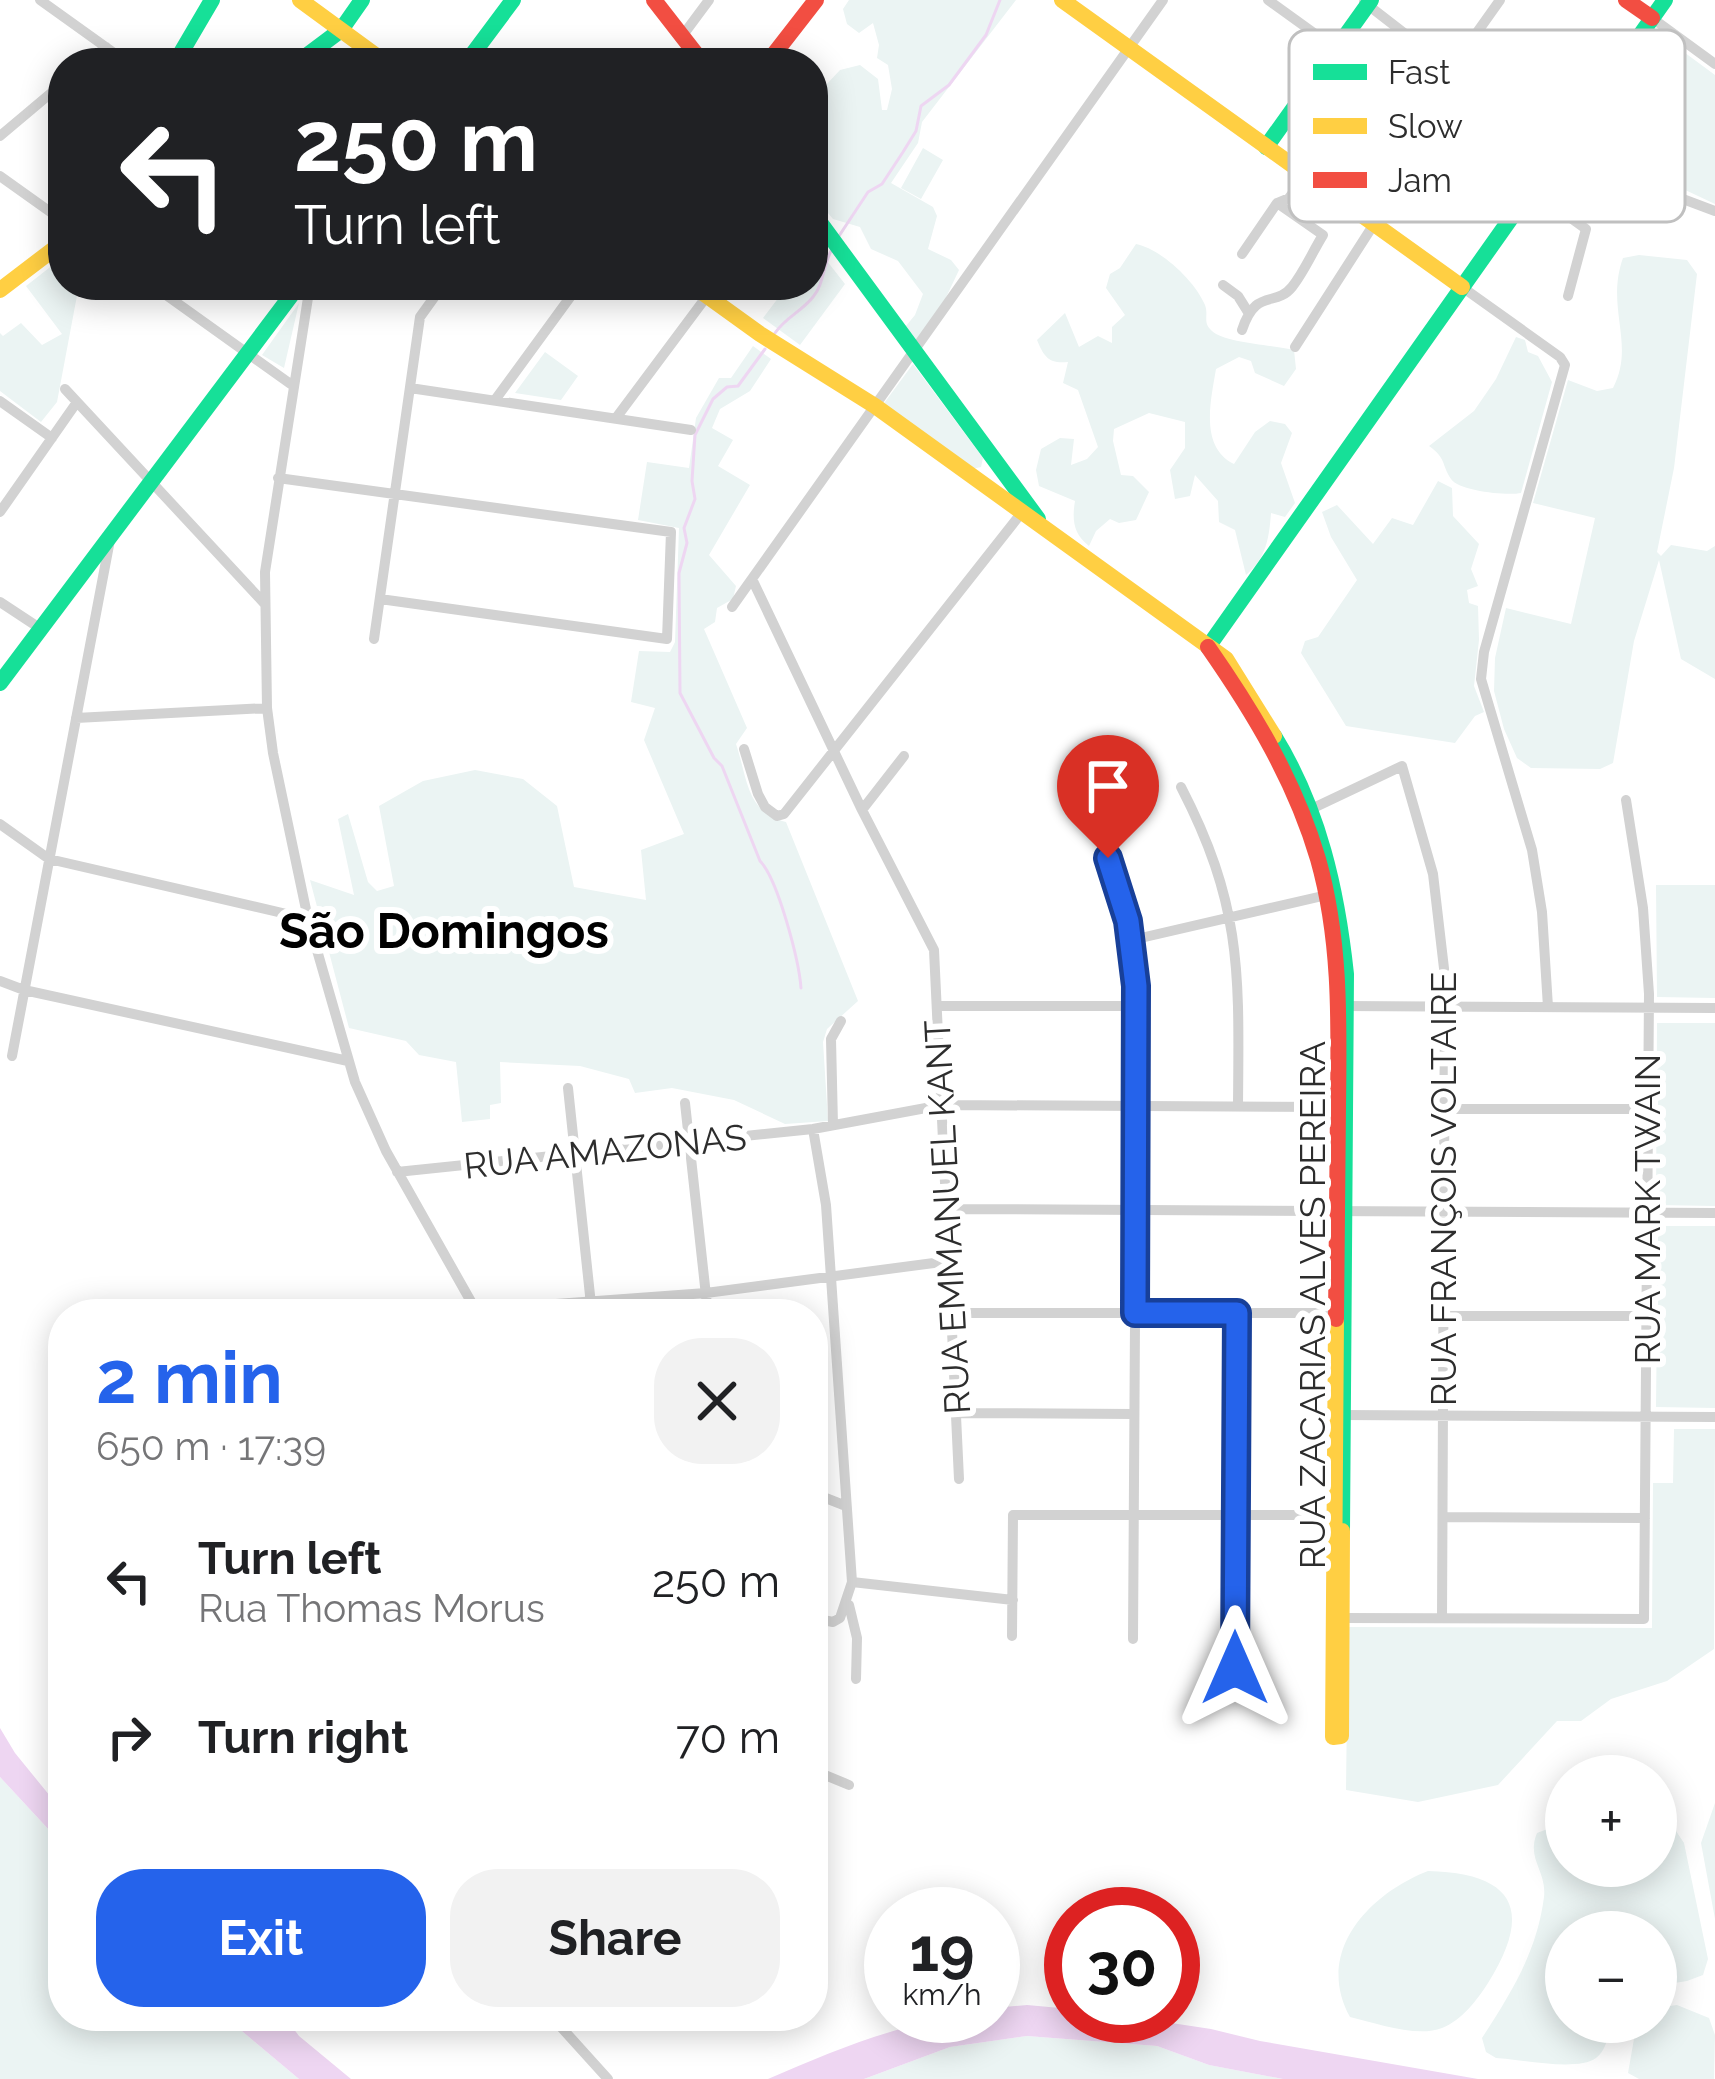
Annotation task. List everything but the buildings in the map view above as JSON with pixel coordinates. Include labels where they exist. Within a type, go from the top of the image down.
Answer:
[{"type":"main road","points":[[184,48],[212,0]]},
{"type":"main road","points":[[300,0],[365,48]]},
{"type":"main road","points":[[318,48],[340,30],[362,0]]},
{"type":"main road","points":[[477,48],[513,0]]},
{"type":"main road","points":[[654,0],[692,48]]},
{"type":"main road","points":[[779,48],[816,0]]},
{"type":"main road","points":[[1061,0],[1289,163]]},
{"type":"main road","points":[[1626,0],[1652,18]]},
{"type":"main road","points":[[1644,30],[1665,0]]},
{"type":"main road","points":[[1349,30],[1367,2]]},
{"type":"main road","points":[[1266,147],[1289,115]]},
{"type":"main road","points":[[1371,222],[1462,287]]},
{"type":"main road","points":[[1208,647],[1508,222]]},
{"type":"main road","name":"RUA ZACARIAS ALVES PEREIRA","points":[[828,233],[988,450],[1025,509],[1049,534],[1208,647],[1308,811],[1333,893],[1343,1006],[1333,1737],[1341,1736],[1338,1618]]},
{"type":"main road","points":[[0,290],[48,253]]},
{"type":"main road","points":[[0,683],[288,300]]},
{"type":"main road","points":[[714,300],[874,406],[985,487],[1025,509]]},
{"type":"main road","points":[[963,471],[976,474],[983,470],[988,450]]},
{"type":"main road","points":[[985,487],[988,473],[1002,470]]},
{"type":"street","points":[[40,0],[106,47]]},
{"type":"street","points":[[682,35],[709,0]]},
{"type":"street","points":[[732,607],[1163,0]]},
{"type":"street","points":[[1268,0],[1310,30]]},
{"type":"street","points":[[1479,30],[1500,0]]},
{"type":"street","points":[[1367,2],[1402,30]]},
{"type":"street","points":[[1652,18],[1668,30]]},
{"type":"street","points":[[1685,42],[1715,64]]},
{"type":"street","points":[[0,136],[48,96]]},
{"type":"street","points":[[0,176],[48,210]]},
{"type":"street","points":[[1242,254],[1277,203],[1289,197]]},
{"type":"street","points":[[1685,200],[1715,211]]},
{"type":"street","points":[[1277,203],[1289,211]]},
{"type":"street","points":[[1242,330],[1248,312],[1265,298],[1290,290],[1323,235],[1304,222]]},
{"type":"street","points":[[1568,296],[1586,229],[1576,222]]},
{"type":"street","points":[[1295,347],[1374,224]]},
{"type":"street","points":[[1223,285],[1248,312]]},
{"type":"street","points":[[1462,287],[1564,362],[1484,652],[1481,679],[1532,850],[1542,912],[1548,1007]]},
{"type":"street","points":[[173,300],[292,385]]},
{"type":"street","points":[[307,300],[267,549],[267,708],[273,753],[308,919],[348,1061],[397,1172],[470,1299]]},
{"type":"street","points":[[374,639],[420,317],[432,300]]},
{"type":"street","points":[[495,400],[568,300]]},
{"type":"street","points":[[616,418],[693,300]]},
{"type":"street","points":[[410,388],[691,430]]},
{"type":"street","points":[[65,389],[264,603]]},
{"type":"street","points":[[0,401],[52,438]]},
{"type":"street","points":[[0,512],[77,402]]},
{"type":"street","points":[[278,478],[671,532],[667,639],[380,599]]},
{"type":"street","points":[[744,749],[765,807],[776,816],[784,814],[1025,509]]},
{"type":"street","points":[[12,1056],[111,536]]},
{"type":"street","points":[[752,579],[862,810],[904,756]]},
{"type":"street","points":[[0,602],[41,628]]},
{"type":"street","points":[[76,718],[267,708]]},
{"type":"street","name":"RUA FRANÇOIS VOLTAIRE","points":[[1308,811],[1402,766],[1433,874],[1446,1007],[1442,1618]]},
{"type":"street","points":[[1181,787],[1214,858],[1231,917],[1238,975],[1238,1106]]},
{"type":"street","name":"RUA MARK TWAIN","points":[[1442,1618],[1644,1619],[1648,1008],[1643,908],[1626,800]]},
{"type":"street","name":"RUA EMMANUEL KANT","points":[[862,810],[935,956],[959,1479]]},
{"type":"street","points":[[0,824],[49,859],[308,919]]},
{"type":"street","points":[[1108,858],[1132,940],[1137,1006],[1133,1639]]},
{"type":"street","points":[[1132,940],[1333,893]]},
{"type":"street","points":[[0,981],[24,991],[348,1061]]},
{"type":"street","points":[[938,1006],[1137,1006]]},
{"type":"street","points":[[1343,1006],[1715,1008]]},
{"type":"street","points":[[833,1125],[831,1039],[841,1021]]},
{"type":"street","points":[[568,1088],[591,1299]]},
{"type":"street","points":[[685,1103],[707,1299]]},
{"type":"street","name":"RUA AMAZONAS","points":[[397,1172],[813,1129],[942,1105],[1342,1106]]},
{"type":"street","points":[[1445,1108],[1648,1109]]},
{"type":"street","points":[[813,1129],[826,1205],[852,1582],[840,1618],[828,1621]]},
{"type":"street","points":[[947,1209],[1715,1213]]},
{"type":"street","points":[[656,1299],[949,1261]]},
{"type":"street","points":[[951,1312],[1340,1313]]},
{"type":"street","points":[[1235,1668],[1237,1313]]},
{"type":"street","points":[[1444,1316],[1646,1316]]},
{"type":"street","points":[[956,1413],[1134,1414]]},
{"type":"street","points":[[1340,1415],[1715,1417]]},
{"type":"street","points":[[828,1499],[846,1506]]},
{"type":"street","points":[[1012,1636],[1013,1514],[1339,1515]]},
{"type":"street","points":[[1443,1517],[1645,1518]]},
{"type":"street","points":[[852,1582],[1012,1600]]},
{"type":"street","points":[[848,1602],[857,1638],[856,1679]]},
{"type":"street","points":[[1338,1618],[1442,1618]]},
{"type":"street","points":[[828,1776],[849,1785]]},
{"type":"street","points":[[565,2031],[608,2079]]},
{"type":"shaded area","points":[[849,0],[1016,0],[922,122],[918,143],[891,183],[933,207],[937,216],[928,249],[951,260],[959,270],[941,308],[915,343],[901,332],[923,294],[898,261],[871,249],[860,227],[828,213],[828,83],[840,70],[860,65],[878,79],[882,110],[887,110],[892,89],[888,65],[877,58],[873,23],[859,33],[847,24],[843,9]]},
{"type":"shaded area","points":[[1685,53],[1715,75],[1715,204],[1685,190]]},
{"type":"shaded area","points":[[923,148],[943,160],[921,199],[901,188]]},
{"type":"shaded area","points":[[1136,244],[1156,252],[1185,276],[1205,305],[1212,331],[1238,341],[1294,350],[1296,369],[1284,386],[1255,373],[1251,361],[1239,357],[1216,369],[1210,422],[1223,456],[1234,464],[1255,432],[1270,421],[1285,424],[1292,433],[1281,463],[1295,503],[1285,517],[1271,513],[1265,547],[1246,575],[1235,530],[1219,522],[1218,501],[1195,475],[1190,496],[1175,499],[1170,470],[1185,448],[1185,422],[1149,413],[1114,429],[1121,475],[1133,476],[1149,492],[1136,520],[1119,523],[1110,519],[1096,531],[1089,546],[1075,526],[1075,501],[1039,486],[1036,470],[1041,449],[1060,438],[1074,439],[1071,465],[1087,459],[1098,447],[1078,390],[1063,383],[1068,362],[1048,358],[1037,340],[1065,313],[1079,347],[1098,336],[1112,343],[1112,327],[1125,315],[1106,288],[1110,274],[1120,268]]},
{"type":"shaded area","points":[[1623,258],[1687,260],[1697,274],[1674,468],[1657,552],[1661,556],[1671,545],[1707,551],[1715,546],[1715,679],[1681,659],[1659,560],[1634,641],[1613,763],[1600,769],[1531,768],[1517,758],[1504,729],[1494,691],[1495,658],[1506,608],[1571,624],[1595,518],[1533,503],[1568,380],[1597,391],[1613,388],[1622,356],[1618,276]]},
{"type":"shaded area","points":[[828,262],[845,284],[800,345],[763,318],[777,300],[828,300]]},
{"type":"shaded area","points":[[48,269],[48,300],[76,300],[57,402],[41,422],[0,391],[0,333],[3,336],[21,323],[42,345],[62,334],[26,286]]},
{"type":"shaded area","points":[[299,303],[284,368],[262,355]]},
{"type":"shaded area","points":[[1516,337],[1525,340],[1528,352],[1538,356],[1552,382],[1521,493],[1463,487],[1451,479],[1429,446],[1474,411]]},
{"type":"shaded area","points":[[753,346],[771,359],[750,391],[720,409],[712,428],[733,440],[718,466],[750,485],[709,555],[736,586],[733,599],[717,608],[715,622],[704,629],[747,728],[736,744],[750,793],[763,811],[786,822],[858,1001],[827,1029],[823,1042],[828,1121],[785,1124],[734,1100],[672,1088],[635,1093],[629,1079],[580,1066],[500,1062],[501,1103],[490,1105],[490,1119],[462,1122],[456,1062],[419,1055],[406,1041],[349,1028],[310,880],[354,895],[338,819],[348,814],[368,882],[377,891],[394,886],[379,806],[423,781],[475,770],[523,779],[557,806],[574,887],[646,900],[641,850],[684,834],[644,740],[655,708],[631,702],[639,651],[670,652],[675,642],[679,528],[638,520],[647,462],[689,468],[696,418],[719,378],[731,378]]},
{"type":"shaded area","points":[[545,352],[578,376],[561,400],[515,393]]},
{"type":"shaded area","points":[[913,364],[983,458],[981,467],[972,469],[882,406]]},
{"type":"shaded area","points":[[1438,481],[1452,488],[1453,516],[1479,544],[1471,569],[1478,586],[1467,590],[1469,603],[1478,606],[1474,686],[1484,712],[1475,716],[1455,743],[1346,726],[1301,653],[1305,641],[1318,637],[1357,580],[1322,512],[1337,505],[1373,544],[1392,518],[1413,525]]},
{"type":"shaded area","points":[[1656,885],[1715,885],[1715,998],[1657,997]]},
{"type":"shaded area","points":[[1657,1023],[1715,1023],[1715,1206],[1656,1205]]},
{"type":"shaded area","points":[[1658,1226],[1715,1226],[1715,1408],[1656,1407]]},
{"type":"shaded area","points":[[1674,1429],[1715,1429],[1714,1649],[1667,1681],[1611,1699],[1581,1721],[1557,1721],[1498,1785],[1418,1802],[1346,1790],[1348,1627],[1652,1628],[1653,1483],[1673,1483]]},
{"type":"shaded area","points":[[0,1728],[48,1794],[48,1829],[0,1777]]},
{"type":"shaded area","points":[[0,1777],[48,1829],[48,2031],[242,2031],[299,2079],[0,2079]]},
{"type":"shaded area","points":[[1715,1803],[1715,1919],[1701,1843]]},
{"type":"shaded area","points":[[1545,1830],[1545,1887],[1677,1887],[1677,1832],[1684,1843],[1708,1959],[1703,1975],[1677,1983],[1677,1911],[1545,1911],[1545,2043],[1607,2043],[1587,2062],[1496,2058],[1486,2052],[1482,2038],[1521,1971],[1541,1917],[1544,1888],[1534,1850],[1537,1833]]},
{"type":"shaded area","points":[[1428,1871],[1480,1879],[1508,1900],[1510,1935],[1502,1957],[1474,2002],[1442,2028],[1409,2030],[1350,2017],[1339,1970],[1353,1928],[1386,1894]]},
{"type":"shaded area","points":[[1677,2005],[1709,2018],[1715,2035],[1714,2079],[1639,2079],[1628,2073],[1633,2043],[1677,2043]]},
{"type":"shaded area","points":[[1020,2006],[1044,2007],[1044,2037],[1020,2037]]},
{"type":"shaded area","points":[[1200,2027],[1478,2079],[1283,2079],[1209,2065],[1157,2046],[1118,2043],[1200,2043]]},
{"type":"shaded area","points":[[242,2031],[295,2031],[351,2079],[299,2079]]},
{"type":"shaded area","points":[[1020,2037],[1044,2037],[1044,2043],[1157,2046],[1209,2065],[1283,2079],[864,2079],[950,2047],[1020,2043]]},
{"type":"shaded area","points":[[864,2041],[978,2043],[950,2047],[864,2079],[768,2079]]},
{"type":"waterway","points":[[839,236],[903,152],[916,131],[921,106],[949,85],[986,35],[1000,0]]},
{"type":"waterway","points":[[828,260],[832,249]]},
{"type":"waterway","points":[[775,333],[810,300]]},
{"type":"waterway","points":[[765,349],[738,386],[727,387],[713,399],[695,435],[695,499],[684,528],[687,543],[679,573],[680,693],[722,766],[774,885],[801,988]]},
{"type":"traffic: fast","points":[[184,48],[212,0]]},
{"type":"traffic: fast","points":[[317,48],[341,30],[362,0]]},
{"type":"traffic: fast","points":[[477,48],[513,0]]},
{"type":"traffic: fast","points":[[1350,30],[1371,0]]},
{"type":"traffic: fast","points":[[1644,30],[1665,0]]},
{"type":"traffic: fast","points":[[1266,147],[1289,115]]},
{"type":"traffic: fast","points":[[1208,647],[1508,222]]},
{"type":"traffic: fast","points":[[828,233],[1038,519]]},
{"type":"traffic: fast","points":[[0,683],[288,300]]},
{"type":"traffic: fast","points":[[1274,736],[1303,792],[1324,851],[1346,974],[1342,1531]]},
{"type":"traffic: slow","points":[[300,0],[366,48]]},
{"type":"traffic: slow","points":[[1062,0],[1289,163]]},
{"type":"traffic: slow","points":[[1371,222],[1462,287]]},
{"type":"traffic: slow","points":[[0,290],[48,253]]},
{"type":"traffic: slow","points":[[713,300],[875,406],[1226,659],[1274,736]]},
{"type":"traffic: slow","points":[[1336,1319],[1333,1737],[1341,1736],[1342,1531]]},
{"type":"traffic: jam","points":[[654,0],[691,48]]},
{"type":"traffic: jam","points":[[779,48],[816,0]]},
{"type":"traffic: jam","points":[[1626,0],[1652,18]]},
{"type":"traffic: jam","points":[[1208,647],[1285,775],[1309,830],[1326,889],[1338,1013],[1336,1319]]},
{"type":"district","name":"São Domingos","points":[[444,931]]},
{"type":"route","points":[[1108,858],[1128,921],[1136,986],[1135,1313],[1237,1313],[1235,1668]]}]
